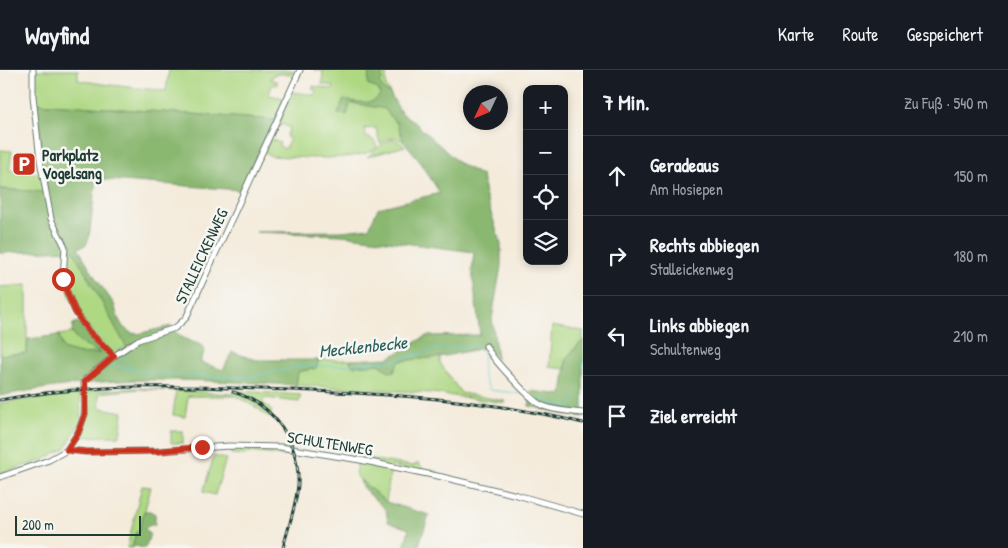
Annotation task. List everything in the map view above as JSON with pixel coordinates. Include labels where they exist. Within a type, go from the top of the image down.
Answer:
[{"type":"street","points":[[33,70],[33,96],[40,160],[51,219],[65,247],[64,285],[75,311],[88,331],[118,353]]},
{"type":"street","name":"STALLEICKENWEG","points":[[67,450],[78,433],[85,414],[85,381],[118,353],[138,340],[175,328],[186,318],[300,70]]},
{"type":"street","points":[[486,346],[489,353],[537,401],[547,407],[583,413]]},
{"type":"street","name":"SCHULTENWEG","points":[[67,450],[86,452],[159,451],[229,446],[280,447],[360,460],[442,477],[500,490],[583,514]]},
{"type":"street","points":[[0,477],[49,460],[67,450]]},
{"type":"green space","points":[[35,70],[78,70],[78,80],[166,91],[169,70],[293,70],[292,74],[273,74],[273,77],[271,77],[271,80],[277,81],[277,85],[272,85],[269,95],[284,98],[275,120],[36,103]]},
{"type":"green space","points":[[314,70],[386,70],[386,86],[401,113],[413,121],[398,123],[404,142],[395,137],[386,139],[380,144],[376,128],[367,129],[365,127],[366,137],[373,140],[377,147],[369,152],[327,158],[271,156],[266,154],[265,151],[270,139],[280,143],[279,146],[285,149],[290,139],[286,137],[290,128],[282,124],[280,127],[277,126],[293,92],[316,95],[315,90],[312,89],[313,86],[333,89],[334,86],[322,84],[323,71]]},
{"type":"green space","points":[[369,70],[382,70],[382,81],[379,83],[386,92],[389,92],[401,113],[413,121],[459,163],[482,176],[485,194],[501,244],[501,266],[492,318],[497,359],[488,347],[440,357],[399,361],[394,371],[390,372],[379,364],[352,366],[350,360],[389,358],[426,336],[480,335],[472,270],[474,252],[341,235],[256,232],[342,231],[369,228],[378,208],[440,193],[417,157],[404,142],[397,123],[385,109],[352,103],[347,115],[338,114],[343,100],[369,102],[373,101],[380,94],[378,89],[368,85]]},
{"type":"green space","points":[[36,103],[275,120],[240,190],[96,179],[89,238],[86,245],[78,248],[114,304],[123,327],[131,333],[138,334],[171,326],[181,336],[202,345],[205,350],[200,362],[223,370],[232,352],[257,360],[319,360],[316,368],[298,372],[296,385],[199,380],[150,380],[64,386],[0,396],[0,355],[27,353],[28,339],[59,335],[63,349],[78,354],[100,353],[80,343],[72,333],[73,324],[78,322],[113,356],[127,348],[73,250],[0,253],[0,189],[47,192]]},
{"type":"green space","points":[[394,139],[405,146],[367,157],[383,144]]},
{"type":"green space","points":[[0,150],[12,151],[9,170],[41,174],[44,192],[0,189]]},
{"type":"green space","points":[[73,250],[126,346],[114,355],[79,315],[70,296],[66,272],[69,251]]},
{"type":"green space","points":[[27,285],[27,353],[0,355],[0,287]]},
{"type":"green space","points":[[552,326],[583,331],[583,340],[567,357],[565,369],[549,367]]},
{"type":"green space","points":[[72,333],[80,343],[101,353],[78,354],[62,349],[59,335]]},
{"type":"green space","points":[[583,340],[583,417],[529,406],[531,391],[562,395],[567,357]]},
{"type":"green space","points":[[440,357],[440,363],[461,393],[505,401],[506,403],[432,393],[296,385],[298,372],[316,368],[319,360],[350,360],[353,366],[379,364],[394,371],[399,361]]},
{"type":"green space","points":[[134,388],[233,394],[239,391],[301,395],[299,402],[266,398],[262,401],[272,411],[269,417],[236,396],[188,396],[185,417],[173,415],[176,391],[141,389],[99,393],[100,408],[123,412],[120,436],[78,437],[87,402],[87,391]]},
{"type":"green space","points":[[80,392],[81,421],[66,448],[41,461],[0,473],[0,403]]},
{"type":"green space","points":[[171,431],[183,431],[183,443],[171,443]]},
{"type":"green space","points":[[232,449],[293,449],[286,456],[248,452],[245,455],[231,454]]},
{"type":"green space","points":[[365,455],[375,460],[413,466],[418,463],[423,469],[437,471],[442,477],[391,466],[386,502],[360,480],[355,473],[359,459]]},
{"type":"green space","points":[[214,456],[226,459],[215,495],[203,492]]},
{"type":"green space","points":[[360,480],[386,502],[429,515],[418,548],[404,548],[409,529],[388,522],[386,510],[362,487]]},
{"type":"green space","points":[[142,486],[151,487],[139,532],[136,532],[132,548],[127,548]]},
{"type":"green space","points":[[144,511],[150,511],[155,514],[155,524],[145,529],[150,535],[145,548],[135,546],[132,548],[136,532],[139,531]]},
{"type":"waterway","points":[[115,346],[119,351]]},
{"type":"waterway","name":"Mecklenbecke","points":[[109,365],[174,374],[228,377],[255,376],[301,366],[335,366],[398,360],[432,350],[473,346],[479,348],[484,354],[483,373],[490,390],[524,394]]},
{"type":"waterway","points":[[121,354],[130,367]]},
{"type":"waterway","points":[[583,362],[583,368]]},
{"type":"waterway","name":"Mecklenbecke","points":[[538,401],[571,406],[576,396]]},
{"type":"railway","points":[[0,400],[72,390],[145,387],[364,393],[438,399],[511,408],[583,423]]},
{"type":"railway","points":[[233,392],[248,398],[272,415],[282,427],[294,454],[298,485],[294,509],[283,548]]},
{"type":"place","name":"Parkplatz Vogelsang","points":[[24,164]]},
{"type":"route","points":[[63,279],[75,311],[81,321],[98,342],[114,356],[85,381],[85,414],[82,425],[67,450],[74,452],[159,451],[202,447]]}]
